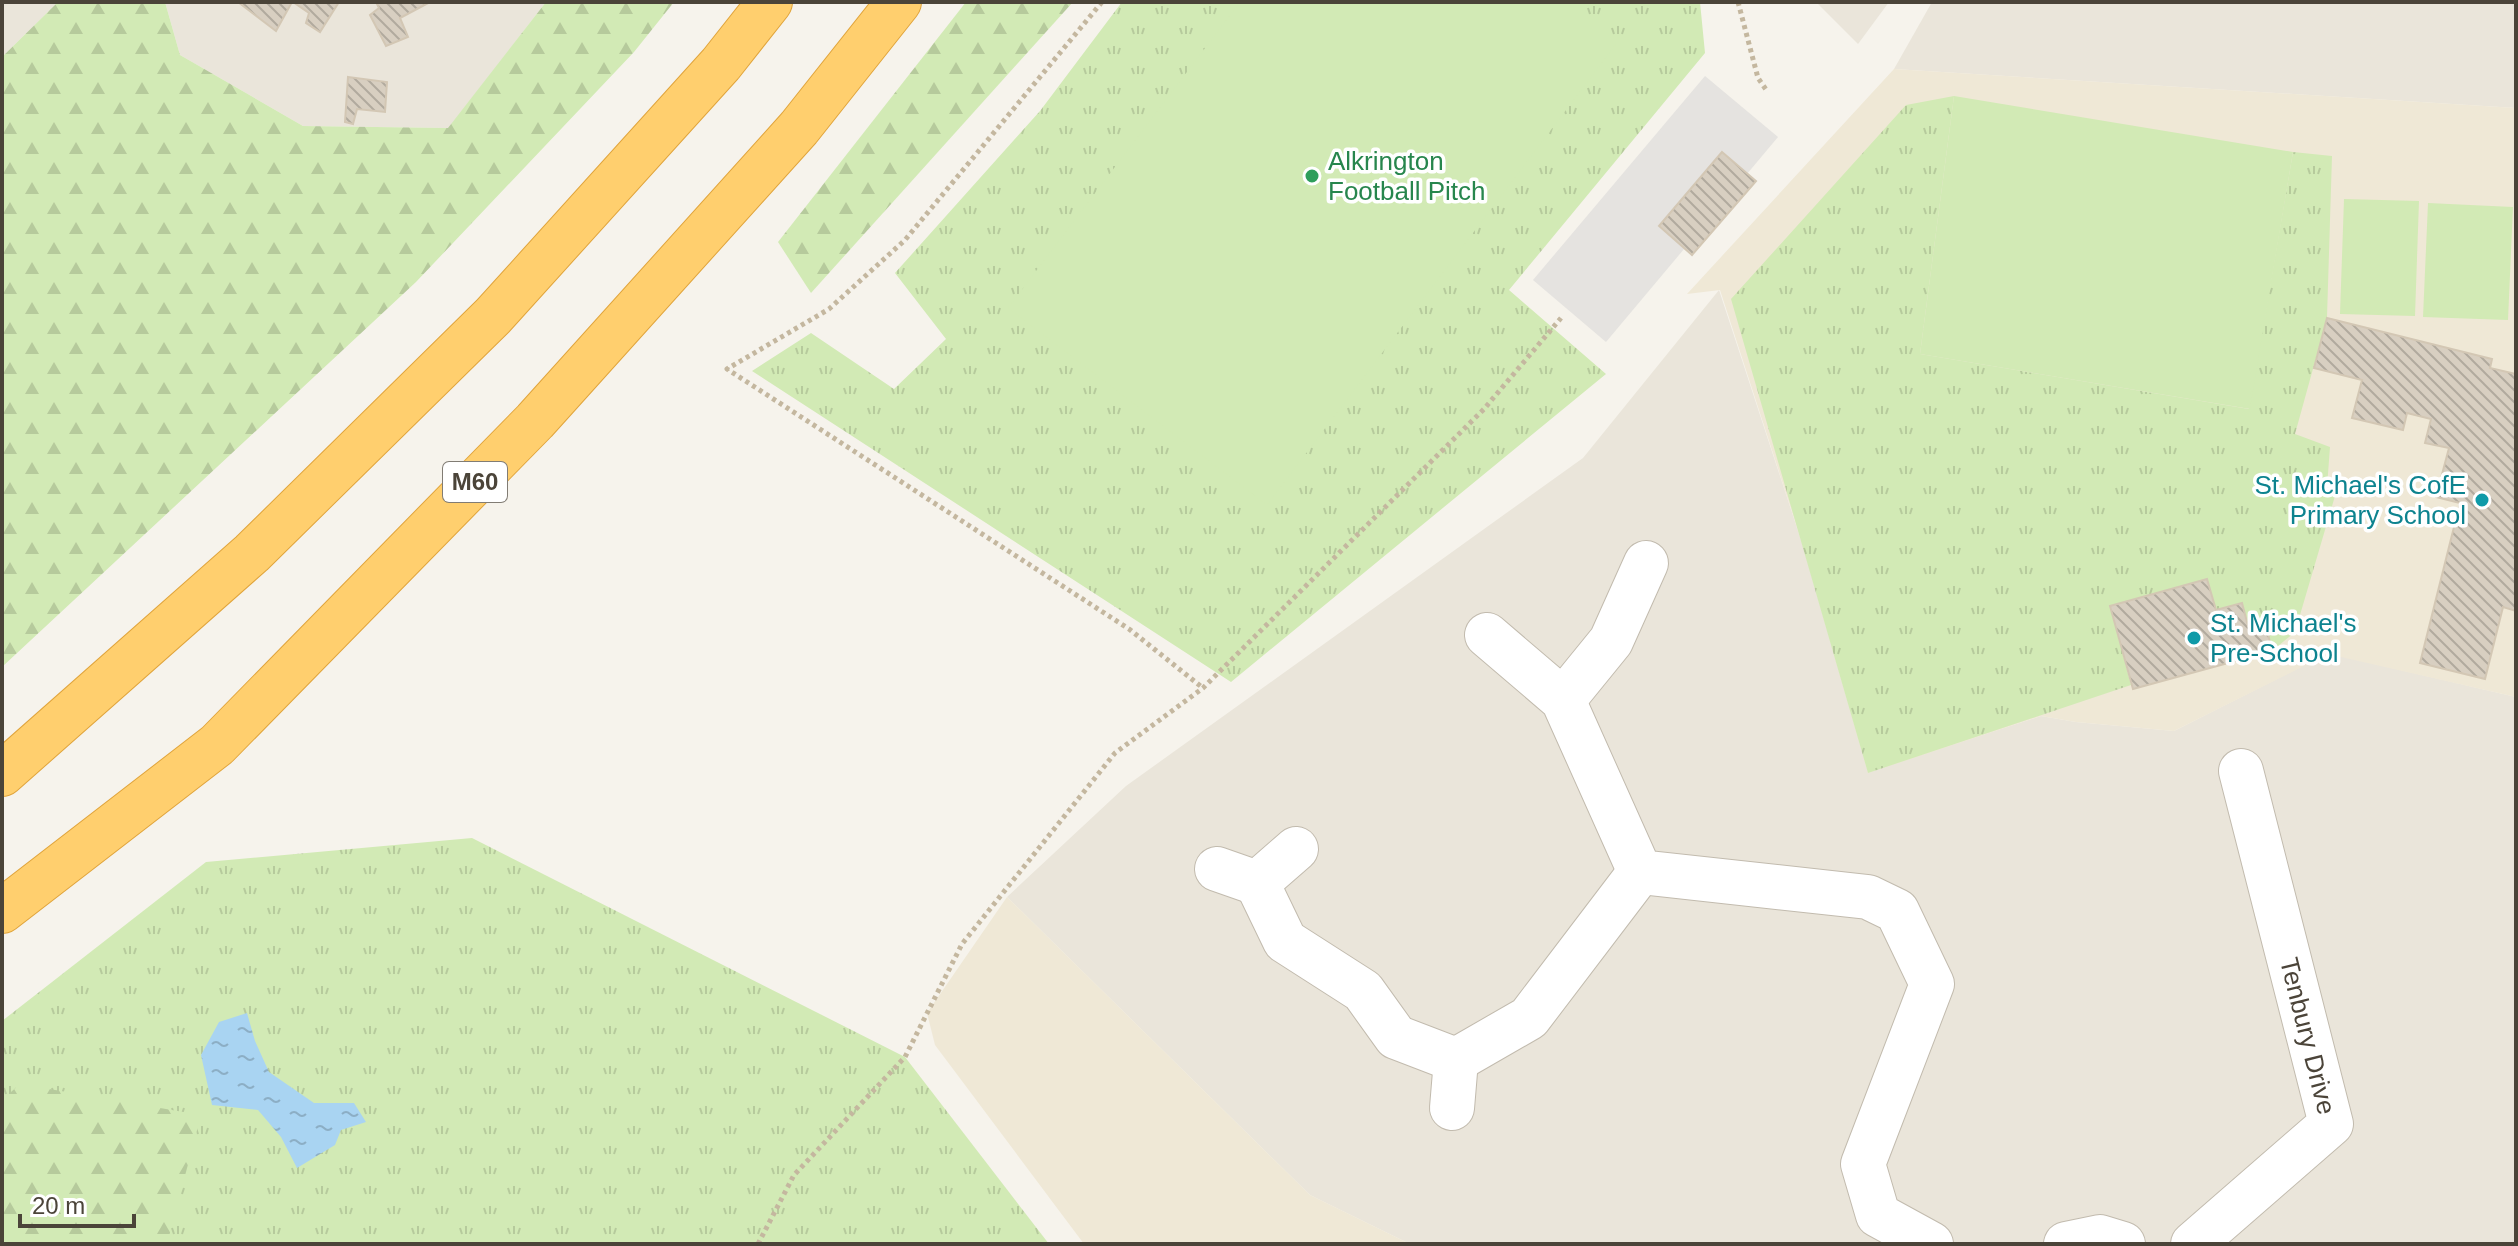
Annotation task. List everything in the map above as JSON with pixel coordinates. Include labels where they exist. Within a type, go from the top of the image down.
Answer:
[{"type":"highway","points":[[2,774],[252,553],[493,316],[721,64],[770,2]]},
{"type":"highway","name":"M60","points":[[2,911],[217,745],[535,421],[799,128],[899,2]]},
{"type":"street","points":[[1563,700],[1611,641],[1646,563]]},
{"type":"street","points":[[1487,635],[1563,700],[1640,872]]},
{"type":"street","name":"Tenbury Drive","points":[[2193,1244],[2331,1124],[2241,771]]},
{"type":"street","points":[[1296,849],[1237,876],[1285,941],[1363,991],[1396,1037],[1456,1060]]},
{"type":"street","points":[[1456,1060],[1529,1018],[1640,872]]},
{"type":"street","points":[[1640,872],[1868,897],[1897,911],[1932,984],[1863,1164],[1878,1215],[1931,1244]]},
{"type":"street","points":[[1452,1108],[1456,1060]]},
{"type":"street","points":[[2066,1244],[2100,1237],[2123,1244]]},
{"type":"path","points":[[1102,2],[905,240],[829,309],[727,369],[1129,629],[1203,688]]},
{"type":"path","points":[[1738,2],[1758,78],[1767,91]]},
{"type":"path","points":[[758,1244],[794,1175],[905,1057],[962,944],[1115,753],[1203,688],[1484,409],[1561,318]]},
{"type":"shaded area","points":[[2,2],[58,2],[2,57]]},
{"type":"shaded area","points":[[165,2],[546,2],[449,128],[303,126],[180,55]]},
{"type":"shaded area","points":[[1816,2],[1889,2],[1858,44]]},
{"type":"shaded area","points":[[1932,2],[2516,2],[2516,108],[1894,69]]},
{"type":"shaded area","points":[[1894,69],[2516,108],[2516,697],[2328,654],[2174,731],[2041,716],[1868,773],[1802,543],[1720,290],[1687,294]]},
{"type":"shaded area","points":[[1705,76],[1778,137],[1606,342],[1533,280]]},
{"type":"shaded area","points":[[1719,290],[1802,543],[1868,772],[2041,716],[2174,731],[2328,653],[2516,697],[2516,1244],[1410,1244],[1310,1195],[1007,897],[1126,786],[1583,458]]},
{"type":"shaded area","points":[[1007,897],[1310,1195],[1410,1244],[1084,1244],[935,1045],[927,1013]]},
{"type":"green space","points":[[58,2],[165,2],[180,55],[303,126],[448,128],[546,2],[674,2],[634,52],[416,282],[2,667],[2,57]]},
{"type":"green space","points":[[966,2],[1073,2],[811,293],[778,242]]},
{"type":"green space","points":[[1122,2],[1700,2],[1705,53],[1509,290],[1606,374],[1231,682],[752,371],[811,333],[894,389],[946,339],[895,273],[1040,111]]},
{"type":"green space","name":"Alkrington Football Pitch","points":[[1240,2],[1560,2],[1616,44],[1267,505],[1008,308]]},
{"type":"green space","points":[[1954,96],[1920,354],[2249,409],[2293,152],[2332,156],[2327,318],[2295,434],[2330,447],[2327,487],[2335,496],[2295,632],[2272,651],[2265,622],[2248,626],[2241,603],[2216,610],[2207,579],[2110,606],[2131,685],[1868,773],[1731,299],[1906,105]]},
{"type":"green space","points":[[1954,96],[2293,152],[2250,409],[1920,354]]},
{"type":"green space","points":[[2344,199],[2419,201],[2415,316],[2340,314]]},
{"type":"green space","points":[[2428,203],[2513,207],[2508,320],[2423,317]]},
{"type":"green space","points":[[472,838],[905,1057],[1049,1244],[2,1244],[2,1021],[206,862]]},
{"type":"green space","points":[[20,1084],[201,1115],[167,1244],[2,1244],[2,1100]]},
{"type":"water","points":[[247,1013],[269,1072],[314,1103],[354,1103],[366,1122],[341,1130],[335,1145],[297,1168],[281,1137],[258,1110],[212,1105],[201,1055],[219,1022]]},
{"type":"building","points":[[238,2],[292,2],[276,31]]},
{"type":"building","points":[[293,2],[339,2],[320,32],[306,23],[309,13]]},
{"type":"building","points":[[376,2],[430,2],[400,18],[408,37],[386,46],[370,15],[379,8]]},
{"type":"building","points":[[348,77],[387,82],[385,112],[357,109],[353,124],[345,122]]},
{"type":"building","points":[[1722,152],[1756,181],[1692,255],[1659,226]]},
{"type":"building","name":"St. Michael's CofE Primary School","points":[[2327,318],[2492,359],[2490,368],[2516,374],[2516,611],[2503,607],[2485,679],[2420,663],[2460,503],[2436,497],[2449,448],[2425,443],[2431,419],[2407,413],[2403,430],[2352,418],[2362,380],[2314,368]]},
{"type":"building","name":"St. Michael's Pre-School","points":[[2207,579],[2216,610],[2242,603],[2248,626],[2265,621],[2272,651],[2133,689],[2110,606]]},
{"type":"place","name":"Alkrington Football Pitch","points":[[1312,176]]},
{"type":"place","name":"St. Michael's CofE Primary School","points":[[2482,500]]},
{"type":"place","name":"St. Michael's Pre-School","points":[[2194,638]]}]
